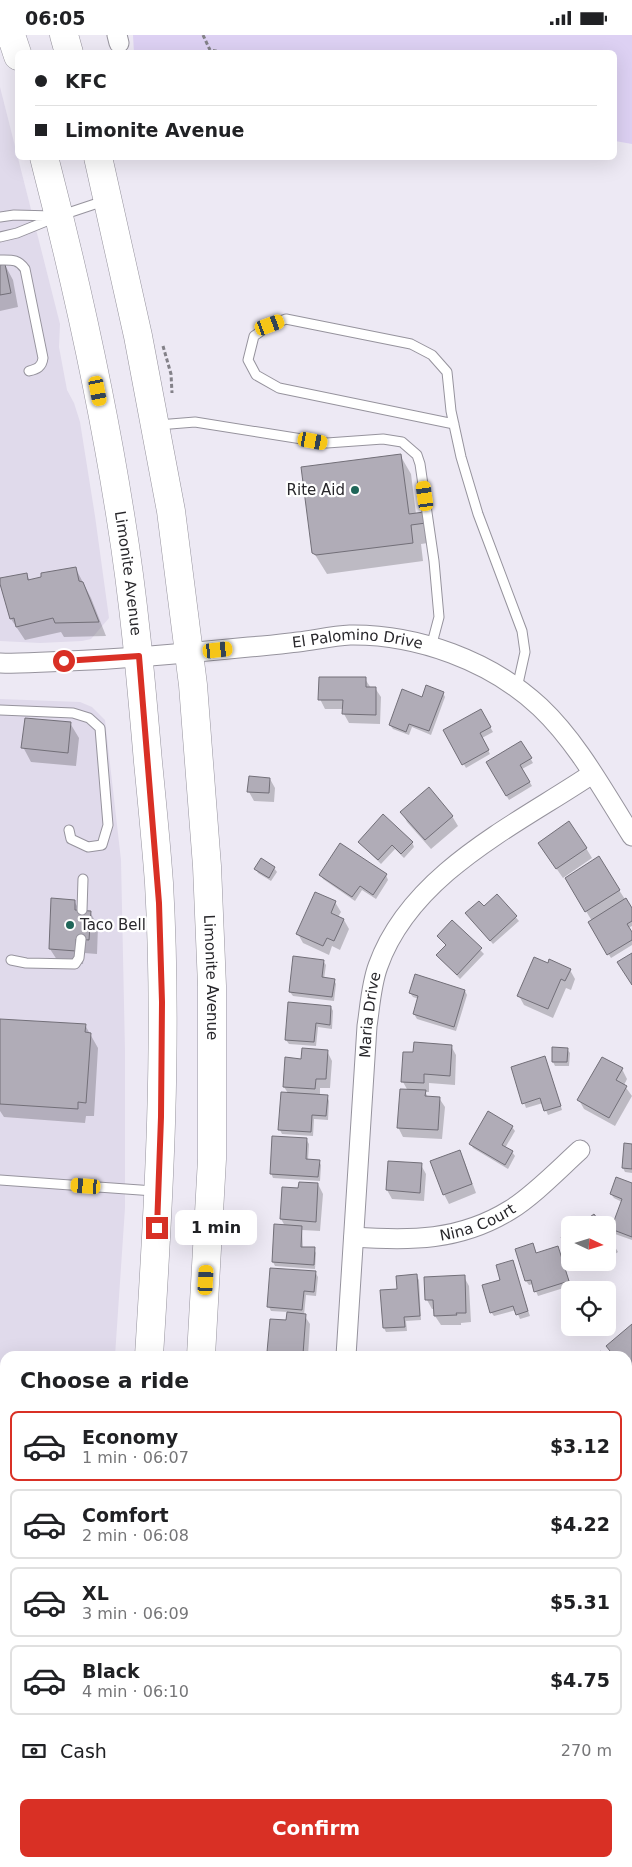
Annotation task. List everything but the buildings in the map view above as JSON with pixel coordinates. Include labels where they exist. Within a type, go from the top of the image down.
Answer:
[{"type":"main road","points":[[11,35],[16,50]]},
{"type":"main road","points":[[64,35],[68,50]]},
{"type":"main road","name":"Limonite Avenue","points":[[45,160],[79,297],[106,435],[121,520],[139,656],[159,884],[162,1002],[159,1192],[149,1351]]},
{"type":"main road","name":"Limonite Avenue","points":[[99,160],[109,200],[171,511],[190,652],[206,858],[212,986],[212,1159],[201,1351]]},
{"type":"street","name":"El Palomino Drive","points":[[0,663],[109,659],[296,642],[348,635],[371,635],[411,641],[475,663],[527,695],[556,723],[632,836]]},
{"type":"street","name":"Maria Drive","points":[[346,1351],[367,1026],[378,966],[393,935],[429,888],[448,870],[486,841],[592,774]]},
{"type":"street","name":"Nina Court","points":[[354,1237],[396,1240],[423,1239],[449,1235],[480,1225],[510,1210],[580,1150]]},
{"type":"lane","points":[[0,237],[17,233],[109,200]]},
{"type":"lane","points":[[0,217],[14,215],[60,216]]},
{"type":"lane","points":[[0,260],[13,259],[25,269],[43,358],[43,363],[38,369],[29,371]]},
{"type":"lane","points":[[454,424],[279,388],[256,375],[248,360],[254,336],[270,325],[286,319],[411,344],[432,355],[447,372],[454,424],[461,457],[478,514],[522,631],[525,652],[517,689]]},
{"type":"lane","points":[[155,426],[195,422],[327,443],[383,439],[402,442],[417,455],[422,474],[434,561],[439,617],[431,647]]},
{"type":"lane","points":[[0,710],[73,713],[89,718],[100,728],[108,825],[102,845],[88,847],[71,839],[69,830]]},
{"type":"lane","points":[[82,910],[83,879]]},
{"type":"lane","points":[[11,960],[26,963],[76,964],[79,958],[81,939]]},
{"type":"lane","points":[[0,1180],[159,1192]]},
{"type":"path","points":[[203,35],[210,49],[214,50]]},
{"type":"shaded area","points":[[133,35],[632,35],[632,144],[617,141],[617,50],[134,50]]},
{"type":"shaded area","points":[[0,87],[15,146],[15,160],[18,160],[60,324],[59,347],[67,390],[74,403],[80,422],[109,618],[91,639],[82,641],[40,643],[0,641]]},
{"type":"shaded area","points":[[0,699],[80,702],[92,707],[105,720],[121,860],[125,1051],[125,1208],[115,1351],[0,1351]]},
{"type":"place","name":"Rite Aid","points":[[355,490]]},
{"type":"place","name":"Taco Bell","points":[[70,925]]},
{"type":"route","points":[[64,661],[139,656],[159,884],[162,1002],[161,1117],[157,1228]]}]
